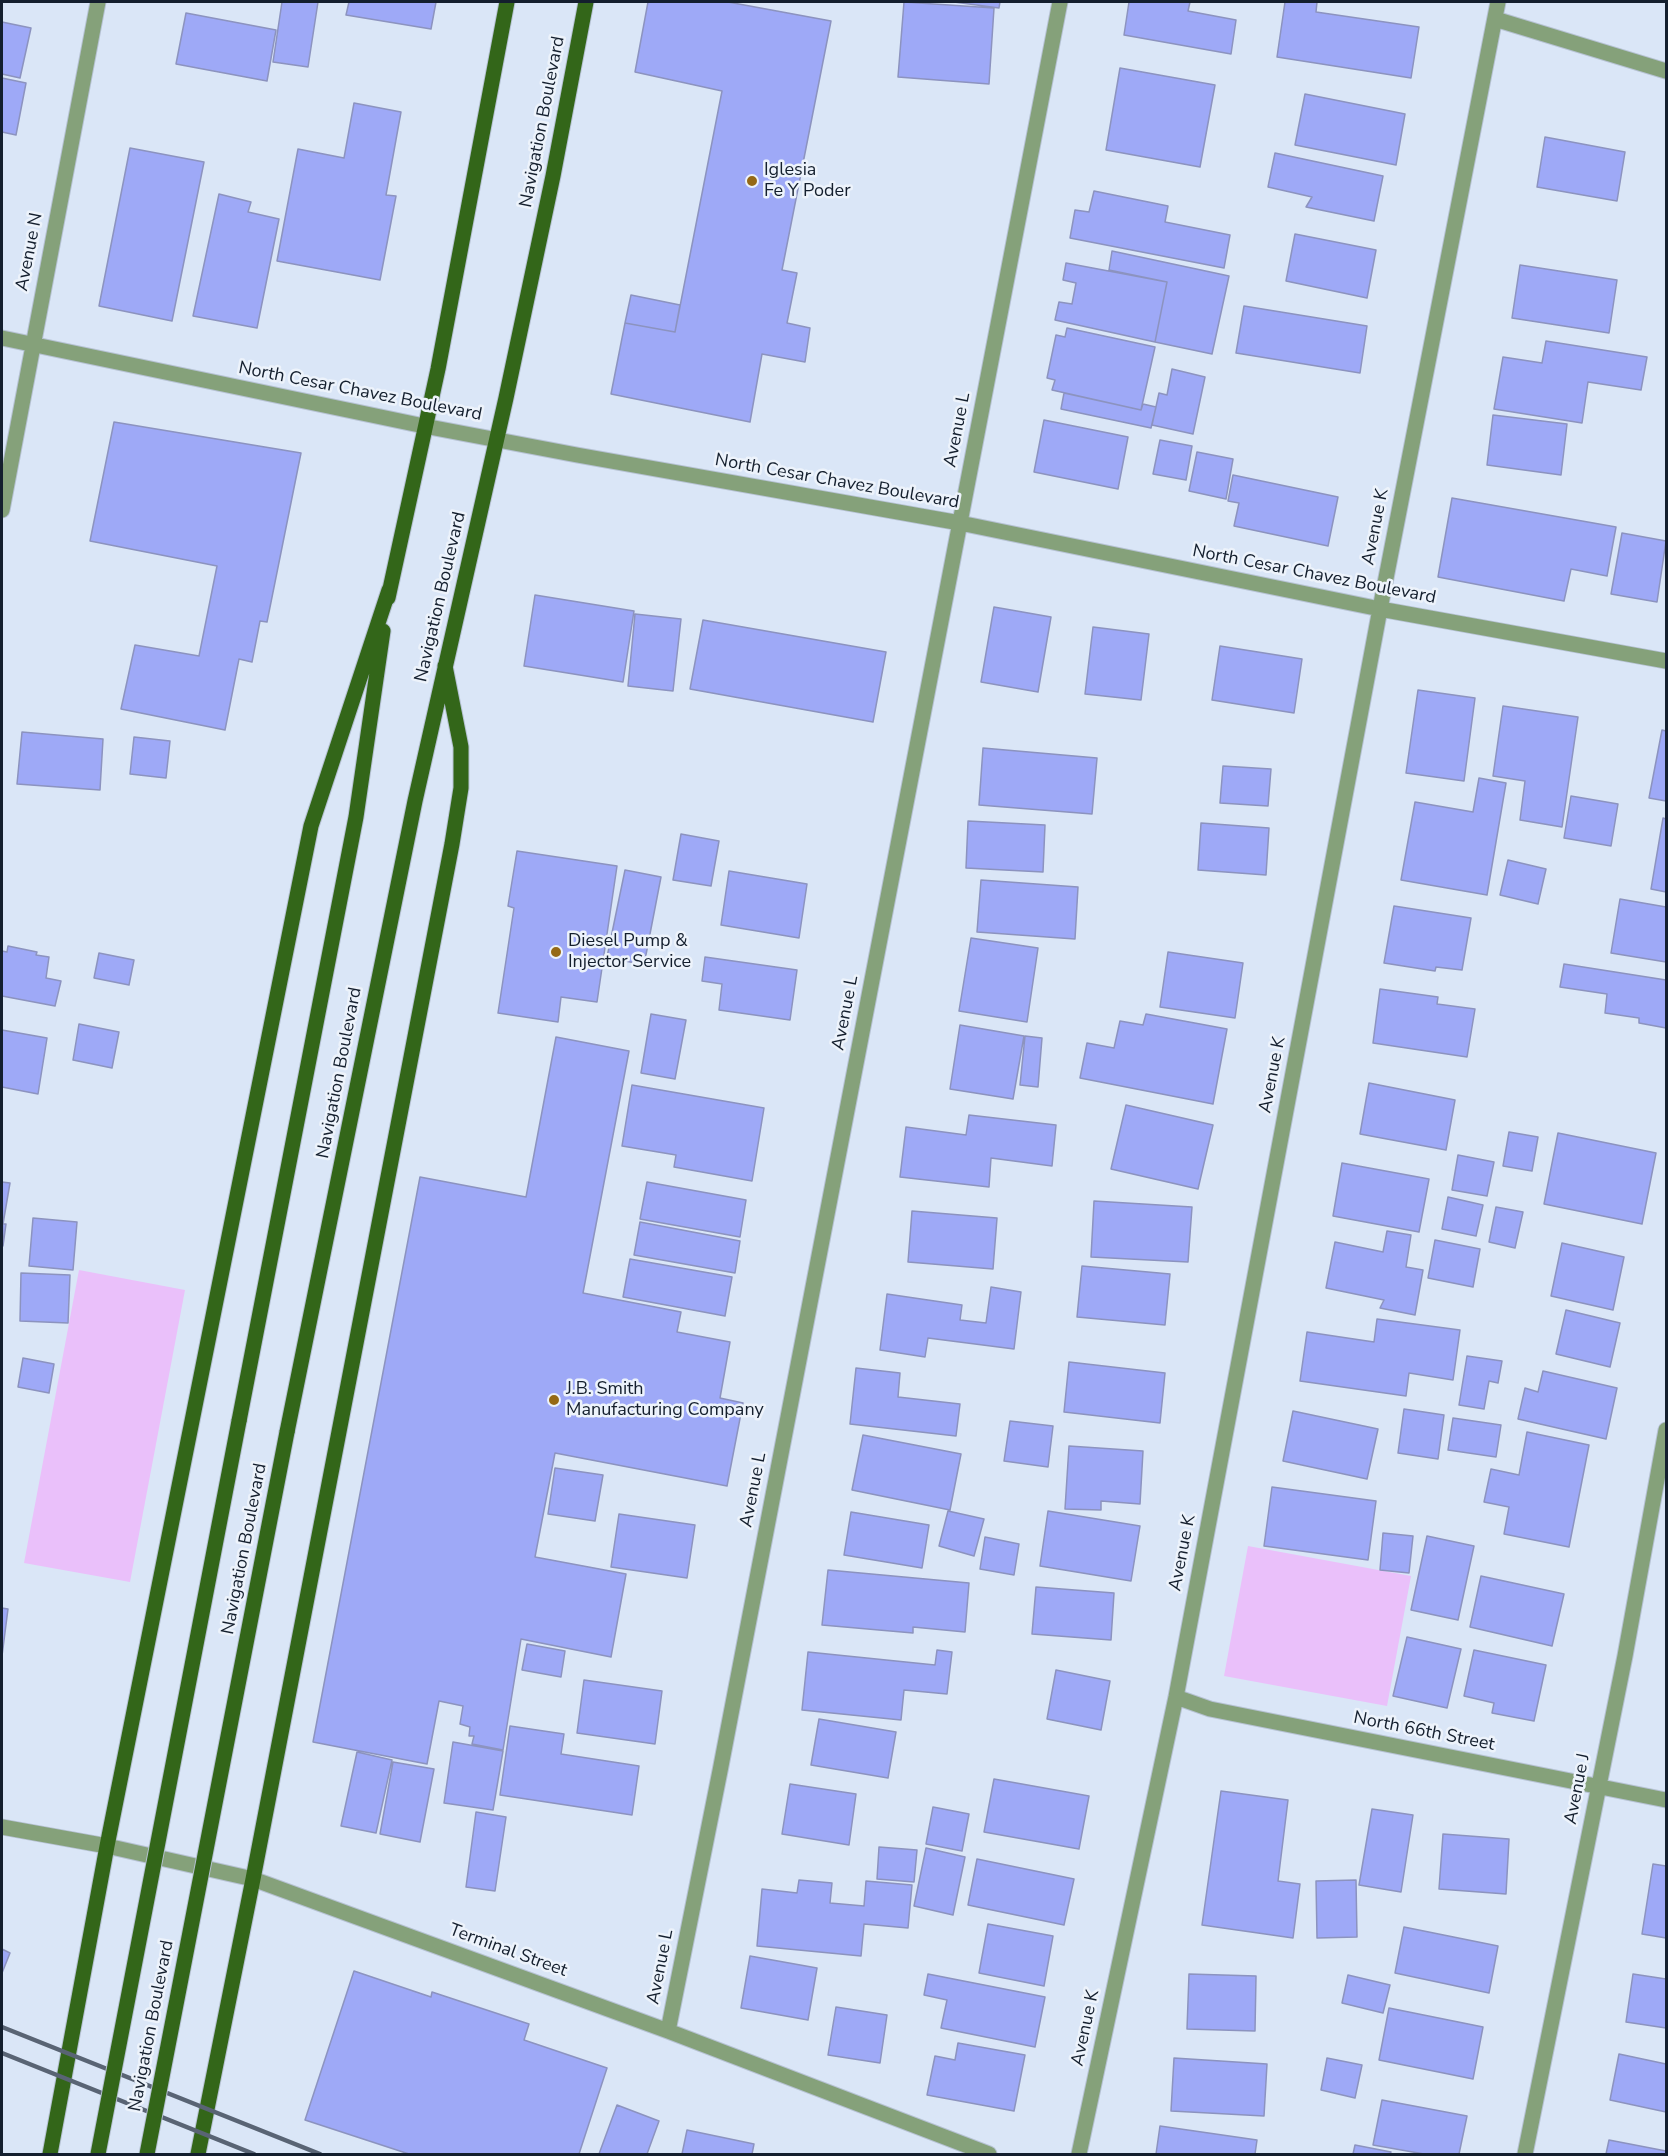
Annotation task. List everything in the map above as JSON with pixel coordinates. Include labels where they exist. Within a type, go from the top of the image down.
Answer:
[{"type":"main road","name":"Navigation Boulevard","points":[[98,2154],[356,817],[389,590],[440,358],[507,2]]},
{"type":"main road","name":"Navigation Boulevard","points":[[147,2154],[287,1432],[410,824],[497,439],[553,176],[586,2]]},
{"type":"main road","points":[[50,2154],[107,1846],[311,826],[389,590]]},
{"type":"main road","points":[[198,2154],[462,789],[460,747],[445,666]]},
{"type":"street","name":"Avenue N","points":[[2,510],[98,2]]},
{"type":"street","name":"Avenue L","points":[[668,2031],[1060,2]]},
{"type":"street","name":"Avenue K","points":[[1079,2154],[1176,1697],[1380,609],[1498,2]]},
{"type":"street","points":[[1495,19],[1666,70]]},
{"type":"street","name":"North Cesar Chavez Boulevard","points":[[2,338],[424,426],[960,523],[1380,609],[1666,661]]},
{"type":"street","name":"Avenue J","points":[[1525,2154],[1599,1786],[1666,1430]]},
{"type":"street","name":"North 66th Street","points":[[1176,1697],[1210,1709],[1666,1800]]},
{"type":"street","name":"Terminal Street","points":[[2,1827],[107,1846],[253,1879],[668,2031],[988,2154]]},
{"type":"shaded area","points":[[79,1270],[185,1290],[130,1582],[24,1563]]},
{"type":"shaded area","points":[[1248,1546],[1411,1576],[1387,1706],[1224,1676]]},
{"type":"building","points":[[282,2],[318,2],[308,67],[273,62]]},
{"type":"building","points":[[349,2],[436,2],[431,29],[346,15]]},
{"type":"building","name":"Iglesia Fe Y Poder","points":[[648,2],[728,2],[831,21],[782,270],[797,273],[787,323],[810,328],[805,362],[762,354],[750,422],[611,394],[625,323],[675,332],[722,91],[635,72]]},
{"type":"building","points":[[904,2],[994,8],[989,84],[898,77]]},
{"type":"building","points":[[954,2],[1000,2],[999,8]]},
{"type":"building","points":[[1129,2],[1190,2],[1188,11],[1236,20],[1231,54],[1124,35]]},
{"type":"building","points":[[1285,2],[1317,2],[1316,12],[1419,27],[1411,78],[1277,57]]},
{"type":"building","points":[[186,13],[276,30],[267,81],[176,64]]},
{"type":"building","points":[[2,22],[31,28],[20,78],[2,74]]},
{"type":"building","points":[[1120,68],[1215,85],[1200,167],[1106,150]]},
{"type":"building","points":[[2,78],[26,83],[16,135],[2,132]]},
{"type":"building","points":[[1305,94],[1405,114],[1396,165],[1295,145]]},
{"type":"building","points":[[354,103],[401,112],[386,195],[396,196],[380,280],[277,261],[298,149],[344,158]]},
{"type":"building","points":[[1545,137],[1625,152],[1617,201],[1537,187]]},
{"type":"building","points":[[130,148],[204,162],[172,321],[99,306]]},
{"type":"building","points":[[1275,153],[1383,176],[1374,221],[1306,207],[1312,197],[1268,187]]},
{"type":"building","points":[[1094,191],[1168,206],[1165,222],[1230,235],[1224,268],[1070,238],[1075,210],[1089,212]]},
{"type":"building","points":[[219,194],[251,202],[248,212],[279,219],[257,328],[193,316]]},
{"type":"building","points":[[1295,234],[1376,250],[1367,298],[1286,281]]},
{"type":"building","points":[[1112,251],[1229,276],[1212,354],[1155,342],[1167,282],[1109,270]]},
{"type":"building","points":[[1066,263],[1167,282],[1155,342],[1055,320],[1059,302],[1072,304],[1076,283],[1063,280]]},
{"type":"building","points":[[1520,265],[1617,280],[1609,333],[1512,318]]},
{"type":"building","points":[[631,295],[680,305],[675,332],[625,323]]},
{"type":"building","points":[[1244,306],[1367,326],[1360,373],[1236,353]]},
{"type":"building","points":[[1067,328],[1155,347],[1141,410],[1052,390],[1055,380],[1047,378],[1056,335],[1065,337]]},
{"type":"building","points":[[1546,341],[1647,357],[1641,390],[1588,382],[1582,423],[1494,409],[1503,357],[1542,363]]},
{"type":"building","points":[[1172,369],[1205,377],[1193,434],[1152,425],[1159,393],[1167,395]]},
{"type":"building","points":[[1064,393],[1141,410],[1143,404],[1156,407],[1151,428],[1061,409]]},
{"type":"building","points":[[1493,415],[1567,424],[1561,475],[1487,465]]},
{"type":"building","points":[[1044,420],[1128,437],[1118,489],[1034,472]]},
{"type":"building","points":[[114,422],[301,453],[267,622],[260,621],[252,662],[239,659],[225,730],[121,709],[135,645],[199,656],[217,566],[90,541]]},
{"type":"building","points":[[1160,440],[1192,446],[1186,480],[1153,474]]},
{"type":"building","points":[[1197,452],[1233,459],[1226,499],[1189,491]]},
{"type":"building","points":[[1233,475],[1338,497],[1328,546],[1234,526],[1239,503],[1228,501]]},
{"type":"building","points":[[1452,498],[1616,527],[1607,576],[1571,569],[1564,601],[1438,577]]},
{"type":"building","points":[[1622,533],[1666,541],[1657,602],[1611,594]]},
{"type":"building","points":[[535,595],[634,611],[623,682],[524,666]]},
{"type":"building","points":[[994,607],[1051,617],[1038,692],[981,682]]},
{"type":"building","points":[[635,614],[681,619],[673,691],[628,686]]},
{"type":"building","points":[[703,620],[886,652],[873,722],[690,689]]},
{"type":"building","points":[[1093,627],[1149,634],[1141,700],[1085,694]]},
{"type":"building","points":[[1220,646],[1302,659],[1294,713],[1212,700]]},
{"type":"building","points":[[1418,690],[1475,698],[1464,781],[1406,773]]},
{"type":"building","points":[[1503,706],[1578,717],[1562,827],[1520,820],[1525,781],[1493,776]]},
{"type":"building","points":[[1662,730],[1666,731],[1666,801],[1649,798]]},
{"type":"building","points":[[22,732],[103,739],[100,790],[17,784]]},
{"type":"building","points":[[134,737],[170,741],[166,778],[130,774]]},
{"type":"building","points":[[983,748],[1097,758],[1092,814],[979,805]]},
{"type":"building","points":[[1223,766],[1271,769],[1268,806],[1220,803]]},
{"type":"building","points":[[1479,778],[1506,783],[1487,895],[1401,880],[1415,802],[1473,812]]},
{"type":"building","points":[[1571,796],[1618,804],[1611,846],[1564,838]]},
{"type":"building","points":[[1663,818],[1666,819],[1666,892],[1651,889]]},
{"type":"building","points":[[968,821],[1045,825],[1043,872],[966,868]]},
{"type":"building","points":[[1201,823],[1269,828],[1266,875],[1198,870]]},
{"type":"building","points":[[681,834],[719,841],[711,886],[673,880]]},
{"type":"building","name":"Diesel Pump & Injector Service","points":[[517,851],[617,866],[597,1002],[561,997],[558,1022],[498,1013],[514,908],[508,906]]},
{"type":"building","points":[[1508,860],[1546,869],[1538,904],[1500,895]]},
{"type":"building","points":[[625,870],[661,877],[644,965],[607,957]]},
{"type":"building","points":[[729,871],[807,884],[799,938],[721,925]]},
{"type":"building","points":[[981,880],[1078,887],[1075,939],[977,932]]},
{"type":"building","points":[[1620,899],[1666,907],[1666,962],[1611,953]]},
{"type":"building","points":[[1394,906],[1471,918],[1462,970],[1436,967],[1435,971],[1384,963]]},
{"type":"building","points":[[971,938],[1038,948],[1027,1022],[959,1011]]},
{"type":"building","points":[[8,946],[49,957],[46,978],[61,981],[55,1006],[2,996],[2,951],[7,952]]},
{"type":"building","points":[[1168,952],[1243,963],[1235,1018],[1160,1007]]},
{"type":"building","points":[[99,953],[134,960],[129,985],[94,978]]},
{"type":"building","points":[[705,957],[797,970],[790,1020],[719,1010],[722,984],[702,981]]},
{"type":"building","points":[[1564,964],[1666,980],[1666,1028],[1639,1023],[1639,1018],[1605,1013],[1607,994],[1560,987]]},
{"type":"building","points":[[1380,989],[1438,997],[1437,1004],[1475,1009],[1467,1057],[1373,1043]]},
{"type":"building","points":[[651,1014],[686,1020],[675,1079],[641,1073]]},
{"type":"building","points":[[1146,1014],[1227,1029],[1213,1104],[1080,1078],[1087,1043],[1114,1048],[1120,1021],[1143,1025]]},
{"type":"building","points":[[79,1024],[119,1032],[112,1068],[73,1060]]},
{"type":"building","points":[[960,1025],[1024,1036],[1013,1099],[950,1089]]},
{"type":"building","points":[[2,1030],[47,1038],[38,1094],[2,1087]]},
{"type":"building","points":[[1025,1036],[1042,1038],[1038,1087],[1020,1085]]},
{"type":"building","name":"J.B. Smith Manufacturing Company","points":[[556,1037],[629,1051],[583,1293],[681,1312],[677,1332],[730,1342],[720,1398],[743,1403],[727,1486],[555,1453],[535,1557],[626,1574],[611,1657],[521,1639],[503,1750],[472,1744],[474,1736],[469,1736],[470,1727],[460,1724],[463,1706],[439,1701],[427,1764],[313,1742],[420,1177],[526,1197]]},
{"type":"building","points":[[1369,1083],[1455,1100],[1446,1150],[1360,1134]]},
{"type":"building","points":[[632,1085],[764,1108],[752,1181],[674,1167],[676,1155],[622,1146]]},
{"type":"building","points":[[1126,1105],[1213,1125],[1198,1189],[1111,1169]]},
{"type":"building","points":[[969,1115],[1056,1125],[1052,1166],[991,1158],[989,1187],[900,1177],[906,1127],[966,1135]]},
{"type":"building","points":[[1509,1132],[1538,1137],[1532,1171],[1503,1166]]},
{"type":"building","points":[[1558,1133],[1656,1153],[1642,1224],[1544,1204]]},
{"type":"building","points":[[1458,1155],[1494,1162],[1487,1196],[1452,1190]]},
{"type":"building","points":[[1342,1163],[1429,1179],[1419,1232],[1333,1216]]},
{"type":"building","points":[[2,1182],[10,1183],[3,1224],[6,1224],[3,1246]]},
{"type":"building","points":[[647,1182],[746,1200],[740,1237],[640,1219]]},
{"type":"building","points":[[1448,1197],[1483,1205],[1476,1236],[1442,1229]]},
{"type":"building","points":[[1094,1201],[1192,1207],[1188,1262],[1091,1257]]},
{"type":"building","points":[[1496,1207],[1523,1212],[1515,1248],[1489,1242]]},
{"type":"building","points":[[912,1211],[997,1218],[993,1269],[908,1262]]},
{"type":"building","points":[[33,1218],[77,1222],[73,1270],[29,1266]]},
{"type":"building","points":[[640,1222],[740,1241],[735,1273],[634,1255]]},
{"type":"building","points":[[1387,1231],[1411,1235],[1406,1267],[1423,1270],[1415,1315],[1380,1308],[1384,1300],[1326,1288],[1335,1242],[1383,1252]]},
{"type":"building","points":[[1435,1240],[1480,1249],[1473,1287],[1428,1278]]},
{"type":"building","points":[[1562,1243],[1624,1257],[1613,1310],[1551,1296]]},
{"type":"building","points":[[630,1259],[732,1277],[725,1316],[623,1297]]},
{"type":"building","points":[[1082,1266],[1170,1274],[1165,1325],[1077,1317]]},
{"type":"building","points":[[21,1273],[70,1275],[68,1323],[20,1321]]},
{"type":"building","points":[[991,1287],[1021,1292],[1014,1349],[928,1338],[925,1357],[880,1350],[887,1294],[962,1305],[960,1320],[986,1323]]},
{"type":"building","points":[[1566,1310],[1620,1323],[1610,1367],[1556,1354]]},
{"type":"building","points":[[1377,1319],[1460,1330],[1453,1380],[1409,1373],[1406,1396],[1300,1381],[1307,1332],[1374,1342]]},
{"type":"building","points":[[1467,1356],[1502,1361],[1498,1383],[1489,1381],[1484,1409],[1459,1405]]},
{"type":"building","points":[[23,1358],[54,1364],[49,1393],[18,1387]]},
{"type":"building","points":[[1069,1362],[1165,1373],[1160,1423],[1064,1412]]},
{"type":"building","points":[[856,1368],[900,1373],[898,1397],[960,1404],[956,1436],[850,1424]]},
{"type":"building","points":[[1543,1371],[1617,1388],[1606,1439],[1518,1419],[1525,1388],[1538,1392]]},
{"type":"building","points":[[1404,1409],[1444,1415],[1438,1459],[1398,1453]]},
{"type":"building","points":[[1293,1411],[1378,1429],[1367,1479],[1283,1461]]},
{"type":"building","points":[[1453,1418],[1501,1425],[1496,1457],[1448,1450]]},
{"type":"building","points":[[1010,1421],[1053,1426],[1048,1467],[1004,1461]]},
{"type":"building","points":[[1527,1432],[1589,1445],[1569,1547],[1504,1534],[1509,1507],[1484,1502],[1491,1469],[1519,1475]]},
{"type":"building","points":[[863,1435],[961,1454],[950,1510],[852,1490]]},
{"type":"building","points":[[1069,1446],[1143,1451],[1140,1504],[1101,1501],[1101,1510],[1065,1509]]},
{"type":"building","points":[[555,1468],[603,1475],[595,1521],[548,1514]]},
{"type":"building","points":[[1272,1487],[1376,1501],[1368,1560],[1264,1546]]},
{"type":"building","points":[[948,1511],[984,1519],[974,1556],[939,1546]]},
{"type":"building","points":[[1048,1511],[1140,1526],[1131,1581],[1040,1566]]},
{"type":"building","points":[[851,1512],[929,1525],[922,1568],[844,1555]]},
{"type":"building","points":[[619,1514],[695,1525],[687,1578],[611,1567]]},
{"type":"building","points":[[1383,1533],[1413,1536],[1409,1573],[1380,1570]]},
{"type":"building","points":[[1427,1536],[1474,1546],[1458,1620],[1411,1610]]},
{"type":"building","points":[[985,1537],[1019,1544],[1014,1575],[980,1569]]},
{"type":"building","points":[[828,1570],[969,1583],[965,1632],[913,1627],[913,1633],[822,1625]]},
{"type":"building","points":[[1481,1576],[1564,1594],[1552,1646],[1470,1627]]},
{"type":"building","points":[[1036,1587],[1114,1593],[1111,1640],[1032,1634]]},
{"type":"building","points":[[2,1608],[8,1609],[2,1656]]},
{"type":"building","points":[[1407,1637],[1461,1649],[1447,1708],[1393,1696]]},
{"type":"building","points":[[527,1644],[565,1651],[561,1677],[522,1670]]},
{"type":"building","points":[[937,1650],[952,1652],[947,1694],[904,1690],[901,1720],[802,1710],[808,1652],[935,1665]]},
{"type":"building","points":[[1474,1650],[1546,1665],[1534,1721],[1492,1713],[1494,1703],[1464,1696]]},
{"type":"building","points":[[1056,1670],[1110,1681],[1101,1730],[1047,1719]]},
{"type":"building","points":[[584,1680],[662,1691],[655,1744],[577,1733]]},
{"type":"building","points":[[819,1719],[896,1732],[888,1778],[811,1765]]},
{"type":"building","points":[[510,1726],[564,1734],[561,1754],[639,1766],[632,1815],[500,1795]]},
{"type":"building","points":[[453,1742],[503,1751],[493,1810],[444,1803]]},
{"type":"building","points":[[357,1752],[392,1760],[376,1833],[341,1826]]},
{"type":"building","points":[[393,1762],[434,1769],[420,1842],[380,1834]]},
{"type":"building","points":[[994,1779],[1089,1796],[1079,1849],[984,1832]]},
{"type":"building","points":[[790,1784],[856,1794],[849,1845],[782,1834]]},
{"type":"building","points":[[1221,1791],[1288,1800],[1278,1881],[1300,1884],[1293,1938],[1202,1925]]},
{"type":"building","points":[[933,1807],[969,1814],[962,1851],[926,1844]]},
{"type":"building","points":[[1372,1809],[1413,1815],[1401,1892],[1359,1885]]},
{"type":"building","points":[[476,1812],[506,1817],[495,1891],[466,1887]]},
{"type":"building","points":[[1443,1834],[1509,1839],[1506,1894],[1439,1889]]},
{"type":"building","points":[[879,1847],[917,1850],[914,1882],[877,1879]]},
{"type":"building","points":[[926,1848],[965,1857],[953,1915],[914,1906]]},
{"type":"building","points":[[977,1859],[1074,1879],[1064,1925],[968,1905]]},
{"type":"building","points":[[1653,1864],[1666,1866],[1666,1938],[1642,1934]]},
{"type":"building","points":[[799,1880],[832,1883],[830,1903],[864,1906],[866,1881],[912,1885],[908,1928],[864,1924],[861,1956],[757,1946],[762,1889],[797,1893]]},
{"type":"building","points":[[1356,1880],[1357,1937],[1317,1938],[1316,1881]]},
{"type":"building","points":[[988,1924],[1053,1936],[1044,1986],[979,1973]]},
{"type":"building","points":[[1404,1927],[1498,1946],[1489,1993],[1395,1973]]},
{"type":"building","points":[[2,1949],[10,1953],[2,1973]]},
{"type":"building","points":[[750,1956],[817,1968],[808,2020],[741,2008]]},
{"type":"building","points":[[354,1971],[431,1997],[432,1992],[529,2024],[524,2040],[607,2068],[579,2154],[409,2154],[305,2120]]},
{"type":"building","points":[[928,1974],[1045,1997],[1035,2047],[941,2028],[947,2000],[924,1995]]},
{"type":"building","points":[[1189,1974],[1256,1976],[1255,2031],[1187,2029]]},
{"type":"building","points":[[1633,1974],[1666,1979],[1666,2028],[1626,2022]]},
{"type":"building","points":[[1348,1975],[1390,1985],[1383,2013],[1342,2003]]},
{"type":"building","points":[[836,2007],[887,2015],[880,2063],[828,2055]]},
{"type":"building","points":[[1389,2008],[1483,2027],[1473,2079],[1379,2060]]},
{"type":"building","points":[[958,2043],[1025,2055],[1014,2111],[927,2095],[935,2056],[955,2060]]},
{"type":"building","points":[[1619,2054],[1666,2064],[1666,2112],[1610,2100]]},
{"type":"building","points":[[1174,2058],[1267,2064],[1264,2116],[1171,2111]]},
{"type":"building","points":[[1327,2058],[1362,2065],[1355,2098],[1321,2090]]},
{"type":"building","points":[[1382,2100],[1467,2116],[1459,2154],[1424,2154],[1373,2145]]},
{"type":"building","points":[[617,2105],[659,2121],[647,2154],[599,2154]]},
{"type":"building","points":[[1160,2126],[1257,2140],[1255,2154],[1156,2154]]},
{"type":"building","points":[[687,2130],[754,2144],[752,2154],[682,2154]]},
{"type":"building","points":[[1609,2140],[1666,2151],[1666,2154],[1606,2154]]},
{"type":"building","points":[[1355,2145],[1391,2152],[1390,2154],[1353,2154]]},
{"type":"railway","points":[[2,2027],[320,2154]]},
{"type":"railway","points":[[2,2053],[254,2154]]},
{"type":"place","name":"Iglesia Fe Y Poder","points":[[752,181]]},
{"type":"place","name":"Diesel Pump & Injector Service","points":[[556,952]]},
{"type":"place","name":"J.B. Smith Manufacturing Company","points":[[554,1400]]}]
